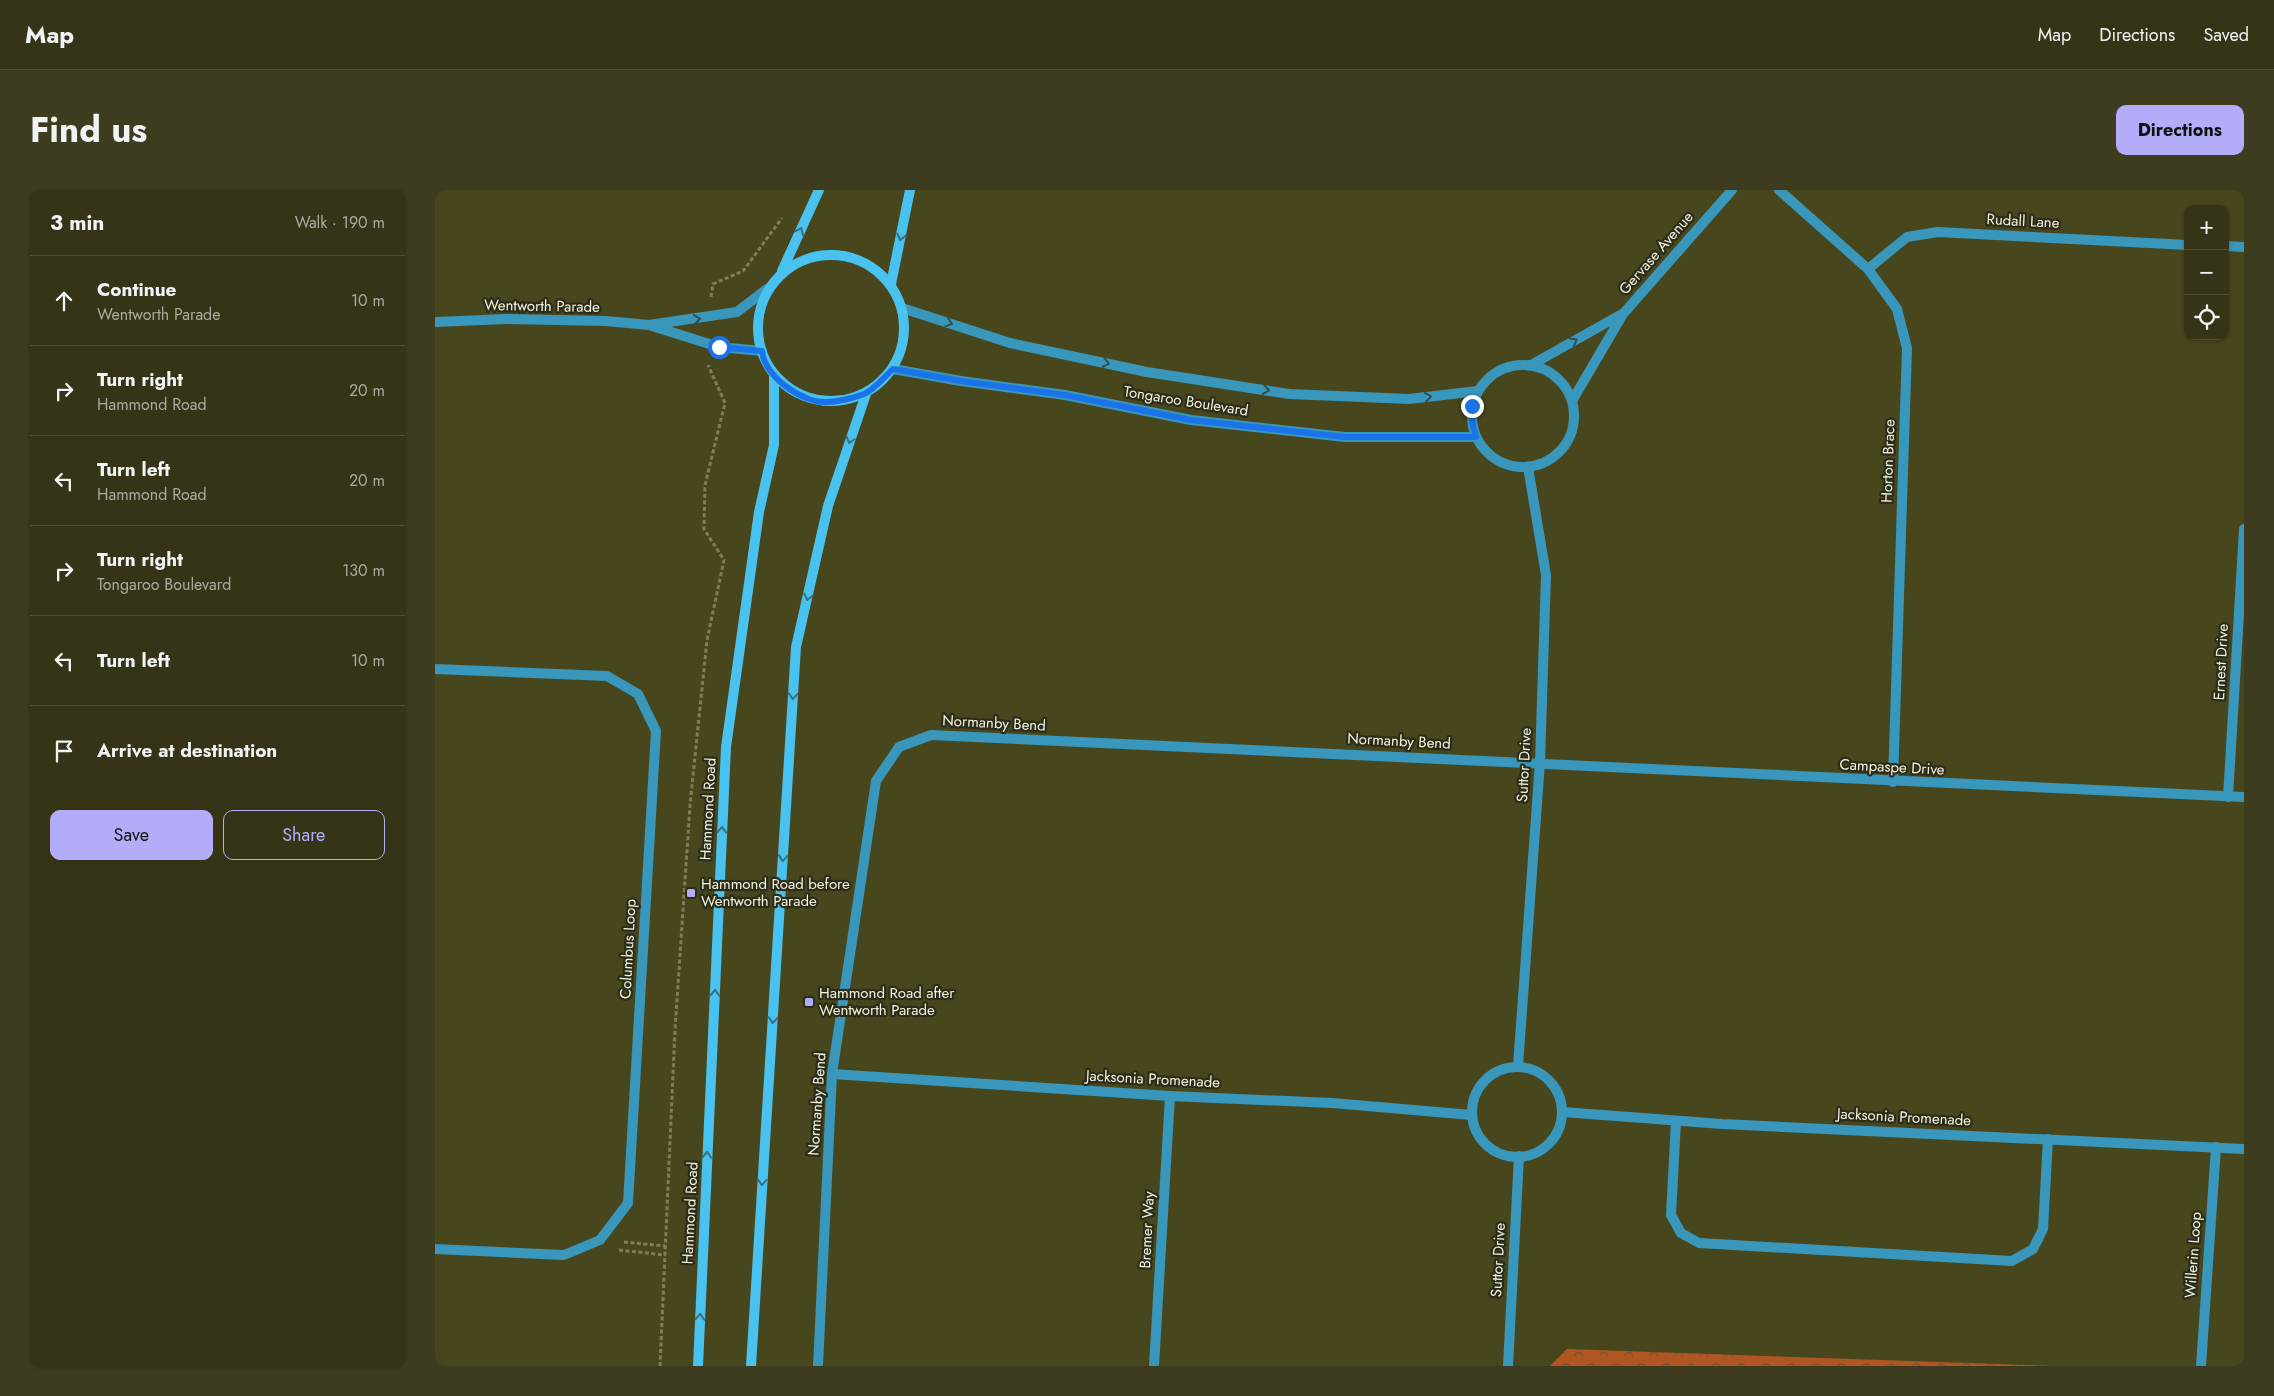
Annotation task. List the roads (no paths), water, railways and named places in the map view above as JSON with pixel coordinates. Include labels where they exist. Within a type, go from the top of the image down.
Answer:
[{"type":"main road","name":"Hammond Road","points":[[819,190],[782,271],[767,289],[759,324],[763,359],[774,376],[798,395],[826,402],[865,394]]},
{"type":"main road","points":[[891,284],[910,190]]},
{"type":"main road","name":"Hammond Road","points":[[751,1366],[796,647],[828,506],[865,394],[893,369],[901,351],[905,333],[903,308],[891,284],[864,261],[838,254],[812,256],[782,271]]},
{"type":"main road","name":"Hammond Road","points":[[698,1366],[726,747],[759,512],[774,445],[774,376]]},
{"type":"street","name":"Gervase Avenue","points":[[1572,401],[1623,314],[1732,190]]},
{"type":"street","name":"Horton Brace","points":[[1779,190],[1868,269],[1897,309],[1907,348],[1893,782]]},
{"type":"street","name":"Rudall Lane","points":[[1868,269],[1907,236],[1939,232],[2184,244]]},
{"type":"street","points":[[2229,246],[2244,247]]},
{"type":"street","name":"Wentworth Parade","points":[[435,322],[505,318],[606,321],[649,325],[737,312],[767,289]]},
{"type":"street","name":"Tongaroo Boulevard","points":[[903,308],[1010,342],[1147,372],[1289,394],[1409,399],[1478,390]]},
{"type":"street","name":"Gervase Avenue","points":[[1531,366],[1623,314]]},
{"type":"street","name":"Wentworth Parade","points":[[649,325],[719,347],[762,351]]},
{"type":"street","points":[[1515,365],[1531,366],[1545,370],[1557,378],[1566,388],[1572,401],[1574,416],[1572,431],[1565,444],[1555,456],[1542,463],[1528,467],[1512,466],[1497,460],[1485,450],[1476,437],[1472,422],[1472,406],[1478,390],[1488,378],[1501,370],[1515,365]]},
{"type":"street","name":"Tongaroo Boulevard","points":[[893,369],[961,381],[1065,395],[1191,420],[1345,437],[1476,437]]},
{"type":"street","name":"Suttor Drive","points":[[1518,1066],[1540,762],[1546,574],[1528,467]]},
{"type":"street","name":"Ernest Drive","points":[[2228,796],[2244,529]]},
{"type":"street","name":"Columbus Loop","points":[[435,669],[607,676],[639,694],[656,731],[629,1203],[600,1240],[564,1255],[435,1249]]},
{"type":"street","name":"Normanby Bend","points":[[818,1366],[832,1074],[876,781],[899,747],[931,736],[1540,762]]},
{"type":"street","name":"Campaspe Drive","points":[[1540,762],[1893,782],[2244,797]]},
{"type":"street","points":[[1518,1066],[1542,1074],[1552,1082],[1559,1093],[1563,1112],[1561,1124],[1550,1143],[1538,1152],[1519,1156],[1505,1155],[1484,1142],[1478,1134],[1472,1115],[1473,1102],[1477,1090],[1486,1079],[1494,1072],[1518,1066]]},
{"type":"street","name":"Jacksonia Promenade","points":[[832,1074],[1170,1096],[1332,1103],[1472,1115]]},
{"type":"street","name":"Bremer Way","points":[[1155,1366],[1170,1096]]},
{"type":"street","name":"Jacksonia Promenade","points":[[1563,1112],[1676,1121],[2244,1149]]},
{"type":"street","points":[[1676,1121],[1671,1215],[1681,1233],[1699,1243],[2012,1260],[2033,1249],[2043,1229],[2048,1139]]},
{"type":"street","name":"Willerin Loop","points":[[2201,1366],[2216,1147]]},
{"type":"street","name":"Suttor Drive","points":[[1508,1366],[1519,1156]]},
{"type":"place","name":"Hammond Road before Wentworth Parade","points":[[691,893]]},
{"type":"place","name":"Hammond Road after Wentworth Parade","points":[[809,1002]]}]
